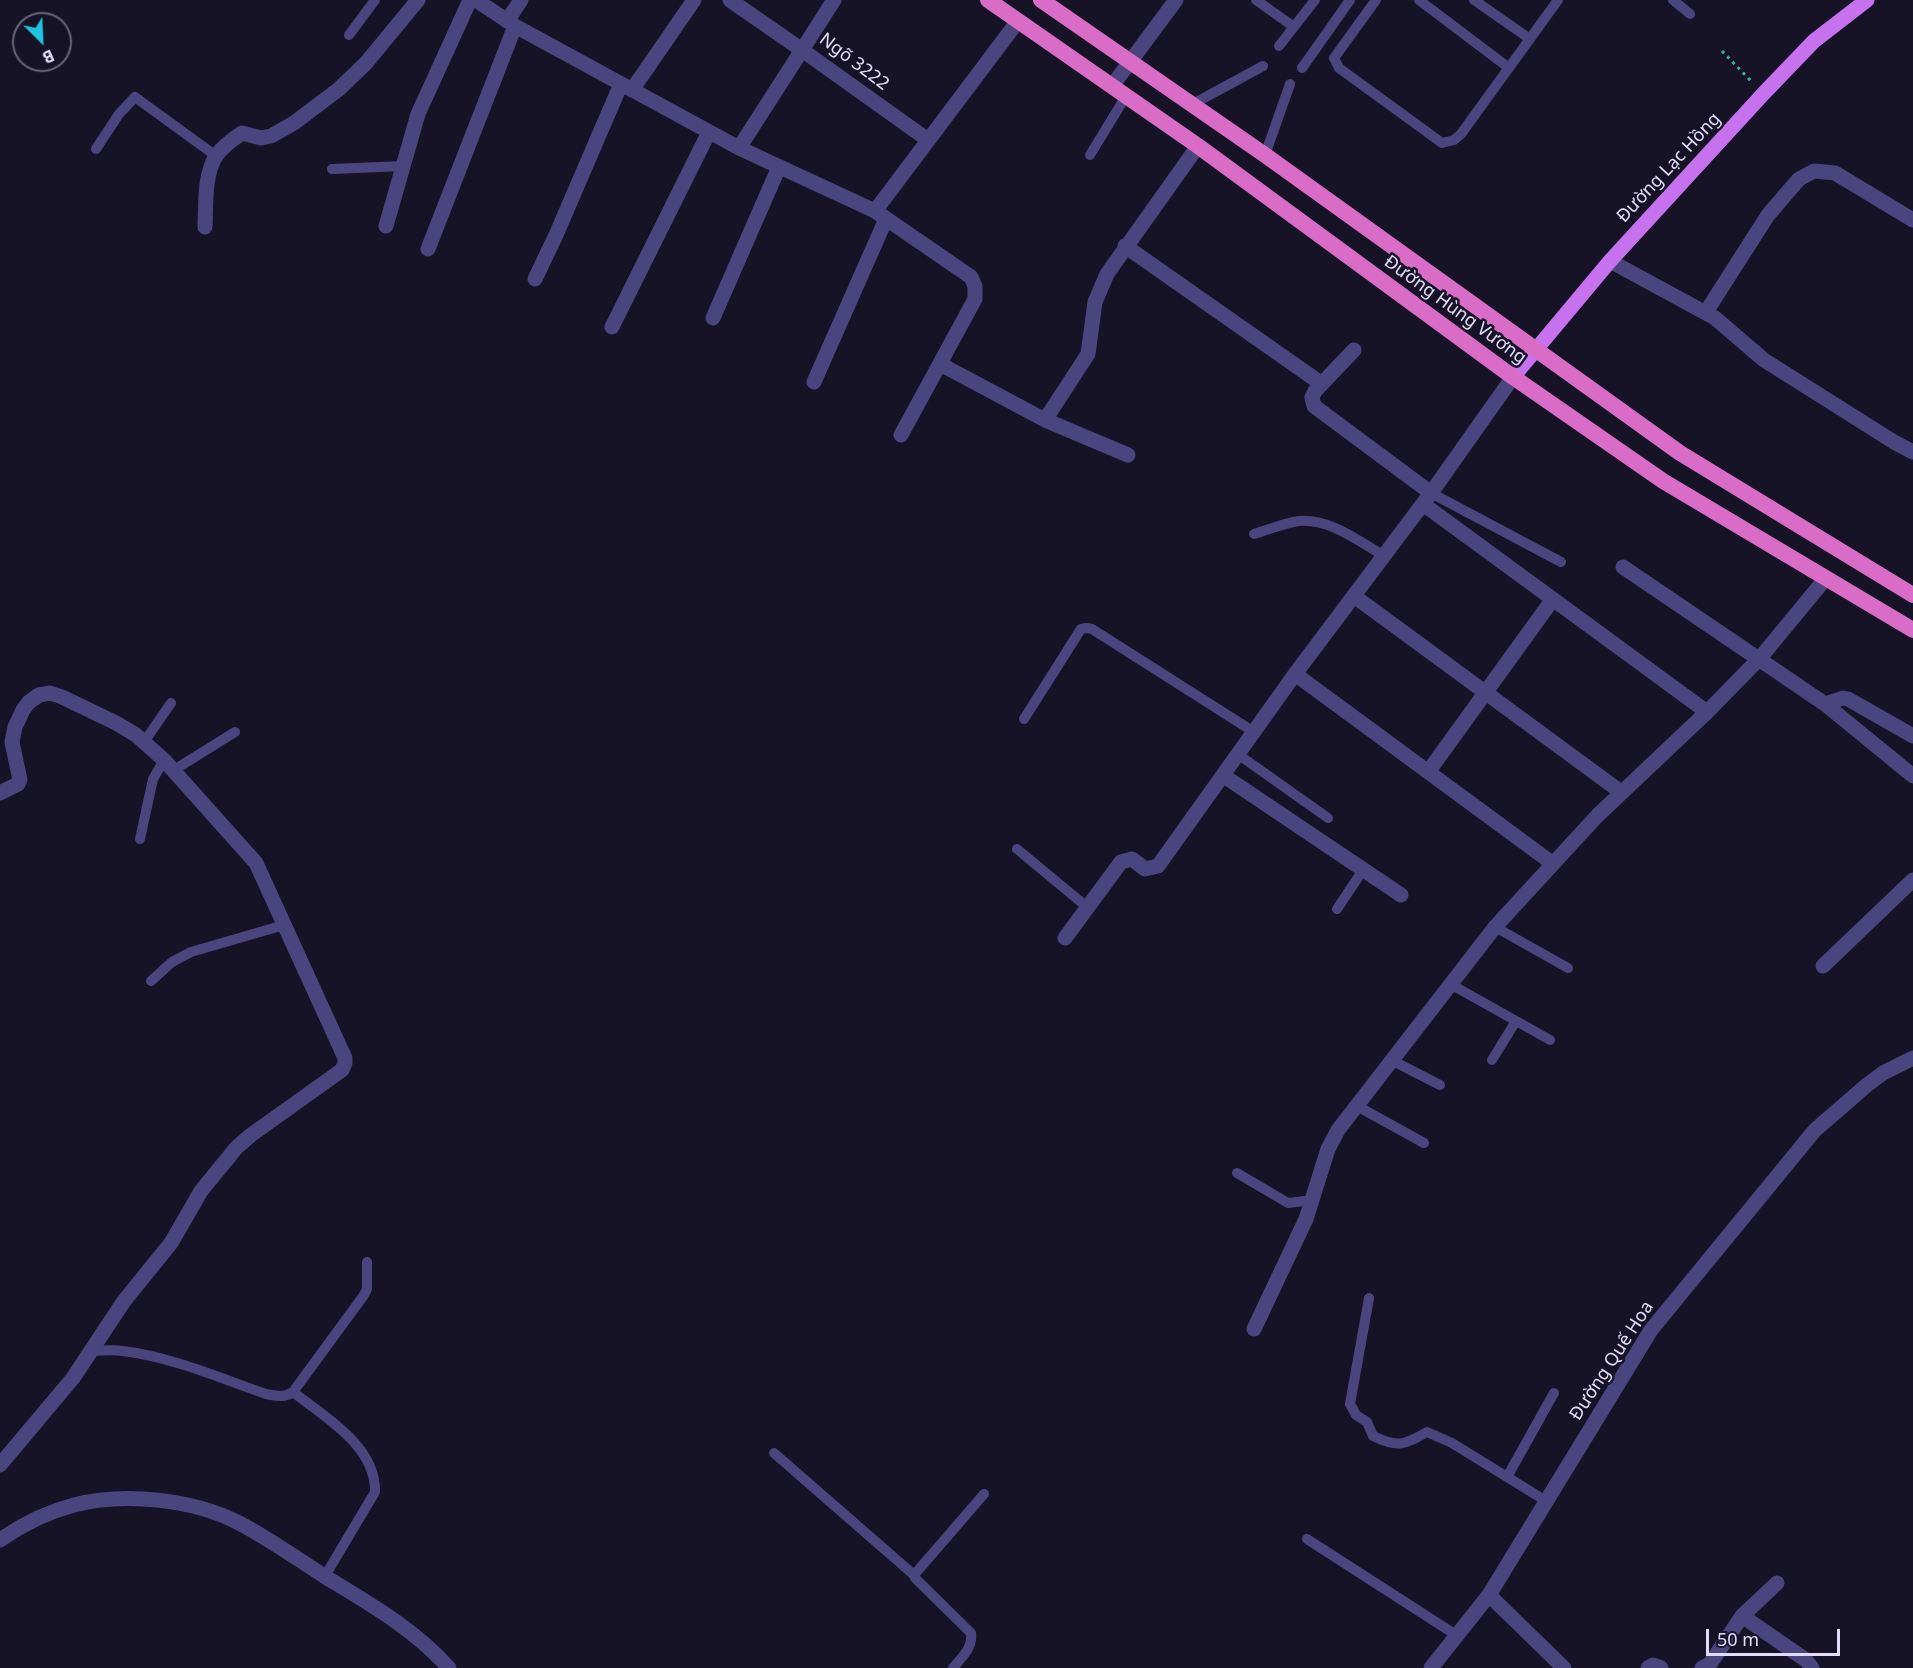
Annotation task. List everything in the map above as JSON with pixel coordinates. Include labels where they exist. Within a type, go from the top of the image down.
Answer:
[{"type":"highway","name":"Đường Hùng Vương","points":[[988,0],[1198,146],[1513,377],[1663,482],[1913,630]]},
{"type":"highway","name":"Đường Hùng Vương","points":[[1041,0],[1265,155],[1680,453],[1913,596]]},
{"type":"main road","name":"Đường Lạc Hồng","points":[[1513,377],[1610,261],[1764,93],[1814,41],[1868,0]]},
{"type":"street","points":[[205,227],[206,195],[211,168],[216,156],[242,133],[261,138],[271,136],[294,123],[339,89],[366,63],[418,0]]},
{"type":"street","points":[[386,226],[418,114],[470,0]]},
{"type":"street","points":[[476,0],[511,23],[739,148],[881,215],[971,277],[975,286],[975,299],[901,435]]},
{"type":"street","points":[[429,249],[521,0]]},
{"type":"street","points":[[535,279],[626,87],[694,0]]},
{"type":"street","points":[[730,0],[802,50],[739,148]]},
{"type":"street","name":"Ngõ 3222","points":[[834,0],[802,50],[928,140]]},
{"type":"street","points":[[1112,86],[1176,0]]},
{"type":"street","points":[[814,382],[881,215],[928,140],[1018,21]]},
{"type":"street","points":[[612,327],[709,132]]},
{"type":"street","points":[[1045,420],[1088,354],[1098,293],[1107,274],[1198,146]]},
{"type":"street","points":[[713,318],[779,166]]},
{"type":"street","points":[[1706,312],[1768,215],[1799,179],[1808,173],[1824,171],[1835,173],[1913,220]]},
{"type":"street","points":[[1125,246],[1322,384]]},
{"type":"street","points":[[1610,261],[1706,312],[1764,360],[1913,452]]},
{"type":"street","points":[[1354,350],[1312,397],[1314,406],[1319,412],[1553,599],[1707,712]]},
{"type":"street","points":[[940,364],[1045,420],[1128,455]]},
{"type":"street","points":[[1065,938],[1120,862],[1132,859],[1145,869],[1158,866],[1295,674],[1427,498],[1513,377]]},
{"type":"street","points":[[1623,567],[1826,704],[1913,776]]},
{"type":"street","points":[[1254,1329],[1313,1200],[1328,1149],[1338,1130],[1495,927],[1552,863],[1621,792],[1707,712],[1760,658],[1826,578]]},
{"type":"street","points":[[1354,596],[1621,792]]},
{"type":"street","points":[[1428,772],[1553,599]]},
{"type":"street","points":[[1295,674],[1552,863]]},
{"type":"street","points":[[0,793],[18,784],[20,780],[12,742],[15,727],[23,710],[39,695],[50,693],[62,697],[116,723],[144,742],[169,765],[256,863],[345,1058],[342,1070],[237,1147],[201,1191],[171,1243],[124,1301],[73,1378],[0,1465]]},
{"type":"street","points":[[1826,704],[1843,698],[1848,699],[1913,736]]},
{"type":"street","points":[[1224,776],[1401,895]]},
{"type":"street","points":[[1824,966],[1913,880]]},
{"type":"street","name":"Đường Quế Hoa","points":[[1431,1668],[1489,1594],[1651,1330],[1815,1130],[1867,1085],[1913,1058]]},
{"type":"street","points":[[0,1540],[17,1528],[43,1515],[74,1504],[109,1499],[154,1499],[200,1508],[238,1522],[394,1619],[429,1646],[448,1668]]},
{"type":"street","points":[[1702,1668],[1710,1664],[1742,1617],[1777,1583]]},
{"type":"street","points":[[1489,1594],[1564,1668]]},
{"type":"street","points":[[1742,1617],[1806,1660],[1812,1668]]},
{"type":"street","points":[[1648,1668],[1653,1665],[1661,1668]]},
{"type":"lane","points":[[349,35],[375,0]]},
{"type":"lane","points":[[1256,0],[1294,27]]},
{"type":"lane","points":[[1279,46],[1315,0]]},
{"type":"lane","points":[[1302,68],[1350,0]]},
{"type":"lane","points":[[1376,0],[1334,58],[1335,63],[1442,143],[1454,140],[1461,134],[1558,0]]},
{"type":"lane","points":[[1419,0],[1509,68]]},
{"type":"lane","points":[[1474,0],[1530,39]]},
{"type":"lane","points":[[1672,0],[1690,14]]},
{"type":"lane","points":[[1193,104],[1263,66]]},
{"type":"lane","points":[[1265,155],[1290,84]]},
{"type":"lane","points":[[1090,155],[1126,96]]},
{"type":"lane","points":[[96,149],[119,114],[135,97],[216,156]]},
{"type":"lane","points":[[332,169],[404,166]]},
{"type":"lane","points":[[1427,498],[1561,562]]},
{"type":"lane","points":[[1254,534],[1298,521],[1317,523],[1340,529],[1384,556]]},
{"type":"lane","points":[[1024,719],[1080,629],[1086,628],[1092,629],[1254,732]]},
{"type":"lane","points":[[144,742],[171,703]]},
{"type":"lane","points":[[140,839],[153,779],[169,765],[235,732]]},
{"type":"lane","points":[[1239,755],[1328,818]]},
{"type":"lane","points":[[1017,849],[1087,907]]},
{"type":"lane","points":[[1337,909],[1363,870]]},
{"type":"lane","points":[[151,981],[172,963],[191,952],[284,925]]},
{"type":"lane","points":[[1495,927],[1568,968]]},
{"type":"lane","points":[[1452,985],[1550,1040]]},
{"type":"lane","points":[[1492,1060],[1516,1021]]},
{"type":"lane","points":[[1393,1061],[1440,1085]]},
{"type":"lane","points":[[1357,1106],[1424,1143]]},
{"type":"lane","points":[[1237,1173],[1281,1200],[1295,1203],[1313,1200]]},
{"type":"lane","points":[[90,1351],[119,1350],[151,1356],[266,1394],[283,1396],[293,1392],[364,1295],[367,1289],[367,1262]]},
{"type":"lane","points":[[1369,1298],[1350,1404],[1356,1414],[1367,1422],[1373,1437],[1388,1443],[1407,1443],[1427,1432],[1452,1443],[1546,1501]]},
{"type":"lane","points":[[293,1392],[357,1443],[365,1454],[375,1481],[375,1492],[325,1576]]},
{"type":"lane","points":[[1507,1477],[1554,1393]]},
{"type":"lane","points":[[774,1453],[914,1575],[971,1633],[970,1647],[953,1668]]},
{"type":"lane","points":[[914,1575],[984,1494]]},
{"type":"lane","points":[[1307,1539],[1456,1635]]},
{"type":"path","points":[[1722,51],[1764,93]]}]
